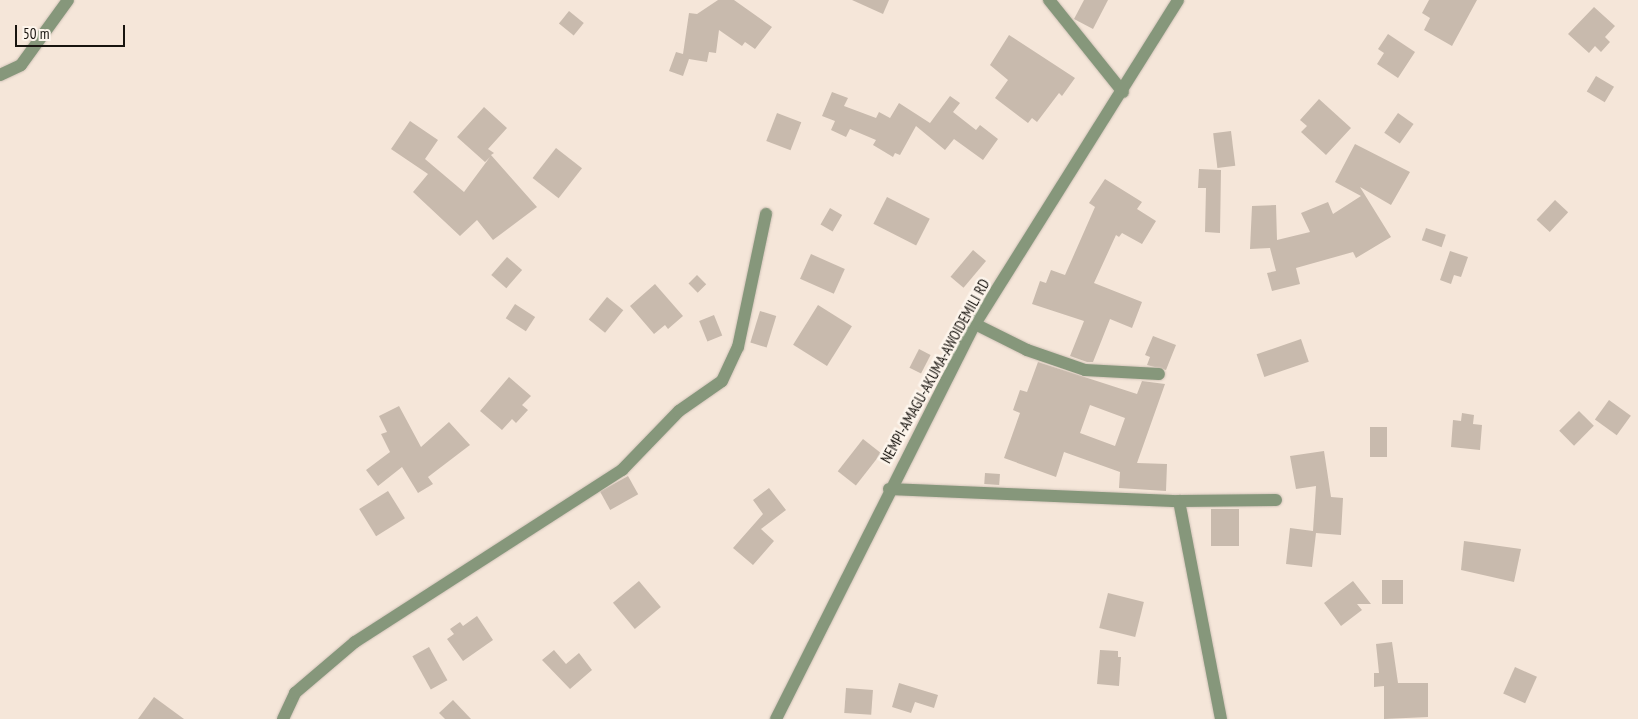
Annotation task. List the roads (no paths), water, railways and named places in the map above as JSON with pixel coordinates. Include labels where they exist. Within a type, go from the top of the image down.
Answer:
[{"type":"street","points":[[0,75],[21,65],[68,0]]},
{"type":"street","points":[[1049,0],[1123,92]]},
{"type":"street","name":"NEMPI-AMAGU-AKUMA-AWOIDEMILI RD","points":[[776,719],[889,489],[975,324],[1123,92],[1178,0]]},
{"type":"street","points":[[283,719],[295,693],[355,642],[622,470],[679,410],[722,381],[738,347],[766,214]]},
{"type":"street","points":[[975,324],[1027,350],[1085,370],[1159,374]]},
{"type":"street","points":[[889,489],[1179,501],[1276,500]]},
{"type":"street","points":[[1179,501],[1221,719]]}]
